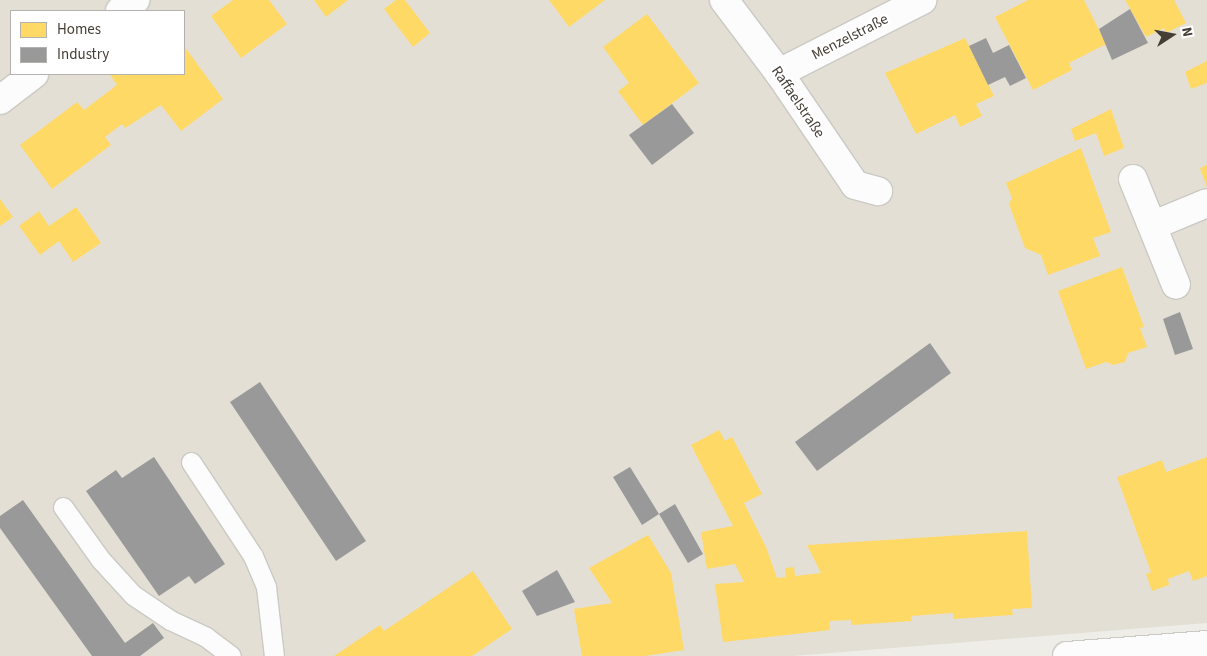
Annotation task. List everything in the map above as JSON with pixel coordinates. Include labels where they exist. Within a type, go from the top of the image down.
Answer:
[{"type":"street","points":[[121,10],[135,0]]},
{"type":"street","name":"Raffaelstraße","points":[[724,0],[779,73],[855,185],[878,191]]},
{"type":"street","name":"Menzelstraße","points":[[779,73],[922,0]]},
{"type":"street","points":[[0,100],[33,75]]},
{"type":"street","points":[[1133,180],[1154,225],[1176,285]]},
{"type":"street","points":[[1154,225],[1207,203]]},
{"type":"street","points":[[1067,656],[1207,645]]},
{"type":"lane","points":[[191,462],[253,556],[266,587],[274,656]]},
{"type":"lane","points":[[63,507],[101,560],[133,595],[170,620],[206,637],[231,656]]},
{"type":"shaded area","points":[[0,0],[1207,0],[1207,623],[793,656],[0,656]]},
{"type":"building: Homes","points":[[233,0],[269,0],[287,24],[241,58],[211,16]]},
{"type":"building: Homes","points":[[314,0],[348,0],[326,17]]},
{"type":"building: Homes","points":[[396,0],[405,0],[430,33],[413,47],[384,9]]},
{"type":"building: Homes","points":[[549,0],[605,0],[569,27]]},
{"type":"building: Homes","points":[[1028,0],[1084,0],[1106,44],[1069,63],[1072,70],[1033,90],[995,17]]},
{"type":"building: Homes","points":[[1125,0],[1174,0],[1186,23],[1166,33],[1164,28],[1146,37]]},
{"type":"building: Homes","points":[[647,14],[699,83],[643,125],[618,91],[629,83],[603,47]]},
{"type":"building: Homes","points":[[965,38],[994,96],[976,104],[982,116],[960,127],[955,115],[916,134],[885,73]]},
{"type":"building: Homes","points":[[185,47],[223,99],[181,131],[161,105],[125,128],[122,124],[105,137],[111,145],[52,189],[20,145],[77,102],[84,110],[117,85],[110,75],[185,75]]},
{"type":"building: Homes","points":[[1207,61],[1207,83],[1191,89],[1185,72]]},
{"type":"building: Homes","points":[[1111,109],[1124,148],[1104,156],[1096,133],[1075,141],[1071,129]]},
{"type":"building: Homes","points":[[1081,148],[1111,232],[1093,238],[1100,256],[1048,275],[1041,255],[1025,248],[1009,204],[1012,198],[1006,183]]},
{"type":"building: Homes","points":[[1207,165],[1207,187],[1200,168]]},
{"type":"building: Homes","points":[[0,199],[13,217],[0,226]]},
{"type":"building: Homes","points":[[76,207],[101,243],[73,262],[59,241],[40,255],[19,226],[39,211],[49,226]]},
{"type":"building: Homes","points":[[1122,267],[1144,327],[1140,328],[1147,347],[1128,353],[1125,362],[1113,365],[1106,362],[1086,369],[1058,291]]},
{"type":"building: Homes","points":[[719,430],[725,441],[732,437],[762,494],[744,503],[766,547],[777,578],[786,577],[785,568],[794,567],[795,576],[821,573],[807,545],[1027,531],[1032,608],[1012,609],[1013,615],[954,619],[953,613],[911,616],[912,621],[851,625],[851,620],[829,621],[830,630],[723,642],[715,584],[744,582],[735,564],[707,569],[701,532],[733,526],[691,445]]},
{"type":"building: Homes","points":[[1207,457],[1207,576],[1193,581],[1189,571],[1168,579],[1169,585],[1152,591],[1146,574],[1151,572],[1117,477],[1162,460],[1166,472]]},
{"type":"building: Homes","points":[[648,535],[671,573],[684,650],[645,656],[582,656],[574,609],[612,603],[589,568]]},
{"type":"building: Homes","points":[[473,571],[512,629],[472,656],[334,656],[380,625],[384,631]]},
{"type":"building: Industry","points":[[1130,9],[1148,43],[1112,60],[1099,29]]},
{"type":"building: Industry","points":[[986,38],[993,53],[1009,45],[1026,78],[1010,86],[1005,77],[988,85],[969,46]]},
{"type":"building: Industry","points":[[672,104],[694,133],[652,165],[629,135]]},
{"type":"building: Industry","points":[[1180,312],[1193,349],[1175,355],[1163,319]]},
{"type":"building: Industry","points":[[930,343],[951,373],[817,471],[795,442]]},
{"type":"building: Industry","points":[[260,382],[366,541],[336,561],[230,402]]},
{"type":"building: Industry","points":[[154,457],[225,564],[195,584],[189,576],[159,596],[86,491],[116,470],[122,478]]},
{"type":"building: Industry","points":[[630,467],[659,514],[642,525],[613,477]]},
{"type":"building: Industry","points":[[23,500],[125,643],[153,623],[164,638],[140,656],[92,656],[0,528],[0,516]]},
{"type":"building: Industry","points":[[675,504],[703,554],[688,563],[659,514]]},
{"type":"building: Industry","points":[[557,570],[575,602],[537,616],[522,591]]}]
